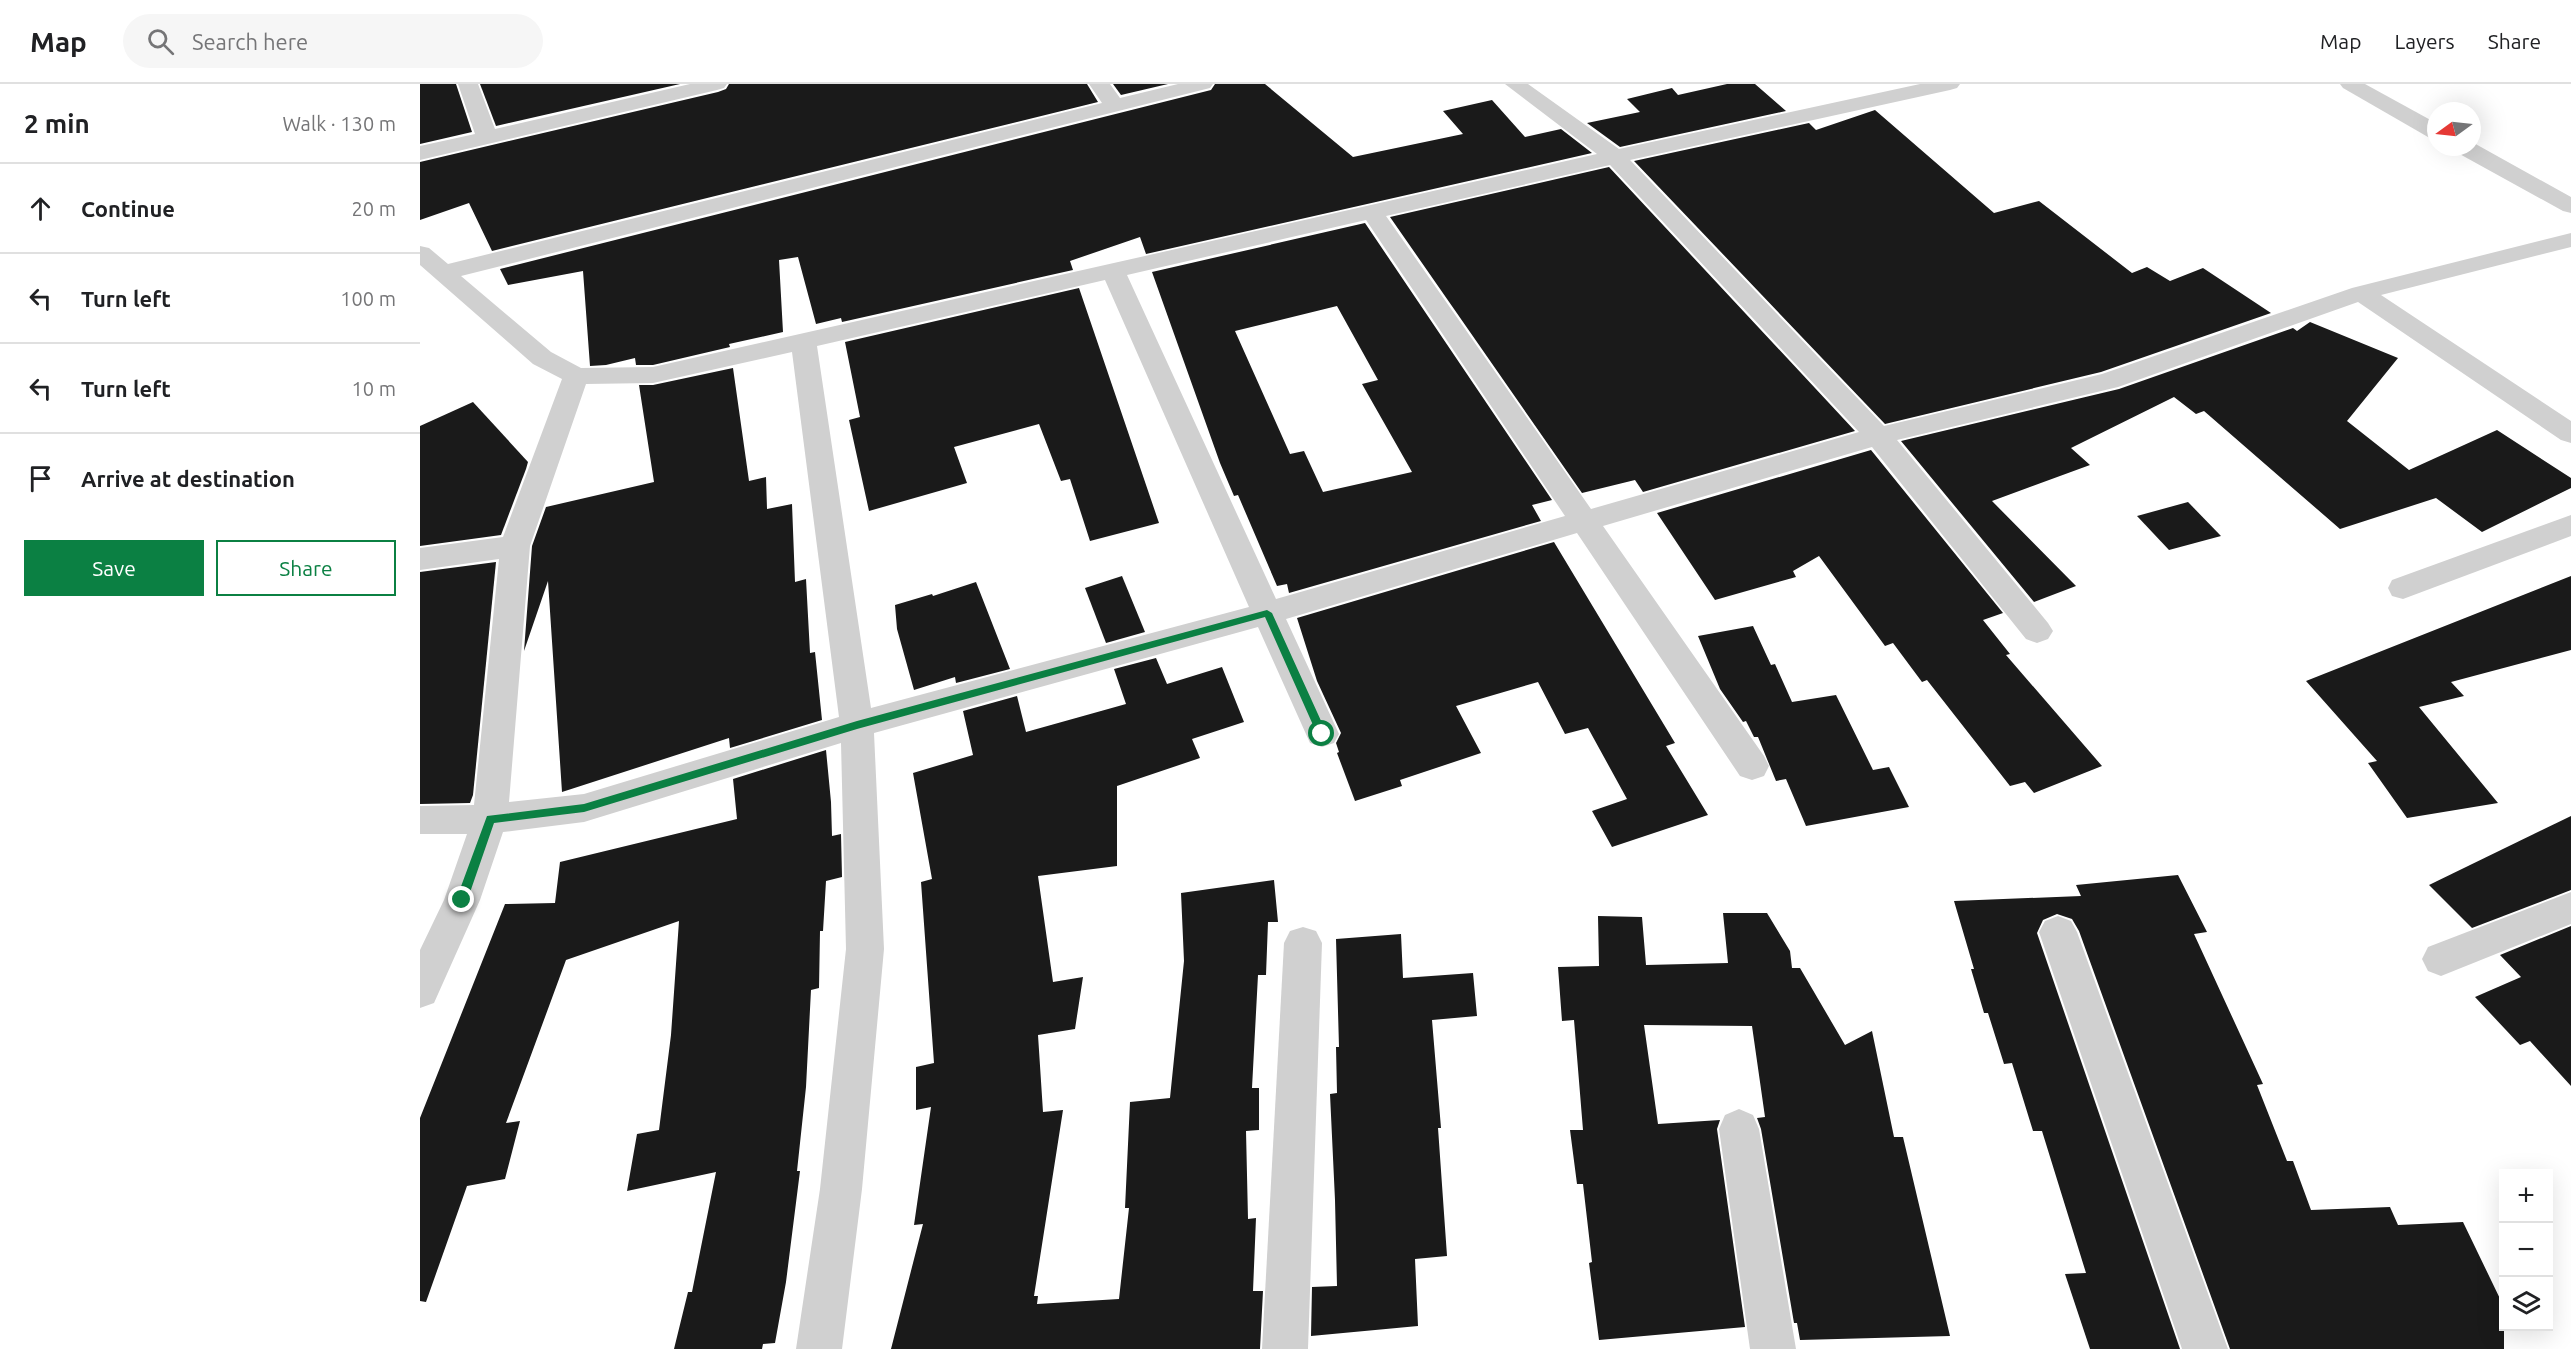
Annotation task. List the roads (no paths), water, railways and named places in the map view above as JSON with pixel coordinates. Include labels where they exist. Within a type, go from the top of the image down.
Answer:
[{"type":"street","points":[[468,84],[487,136]]},
{"type":"street","points":[[420,153],[717,84]]},
{"type":"street","points":[[1099,84],[1116,106]]},
{"type":"street","points":[[443,273],[1203,84]]},
{"type":"street","points":[[1515,84],[1615,157],[1878,436],[2037,632]]},
{"type":"street","points":[[420,253],[542,358],[576,376],[653,375],[1615,157],[1950,84]]},
{"type":"street","points":[[2350,84],[2427,127]]},
{"type":"street","points":[[2480,156],[2571,206]]},
{"type":"street","points":[[1372,212],[1752,766]]},
{"type":"street","points":[[420,820],[490,819],[584,808],[857,725],[1267,613],[1878,436],[2109,381],[2361,293],[2571,240]]},
{"type":"street","points":[[1113,271],[1322,734]]},
{"type":"street","points":[[2361,293],[2571,434]]},
{"type":"street","points":[[802,341],[857,725],[865,949],[840,1189],[819,1349]]},
{"type":"street","points":[[420,991],[462,900],[490,819],[515,546],[576,376]]},
{"type":"street","points":[[2403,588],[2571,525]]},
{"type":"street","points":[[420,560],[515,546]]},
{"type":"street","points":[[2441,959],[2571,908]]},
{"type":"street","points":[[2058,932],[2205,1349]]},
{"type":"street","points":[[1285,1349],[1303,943]]},
{"type":"street","points":[[1739,1129],[1773,1349]]}]
